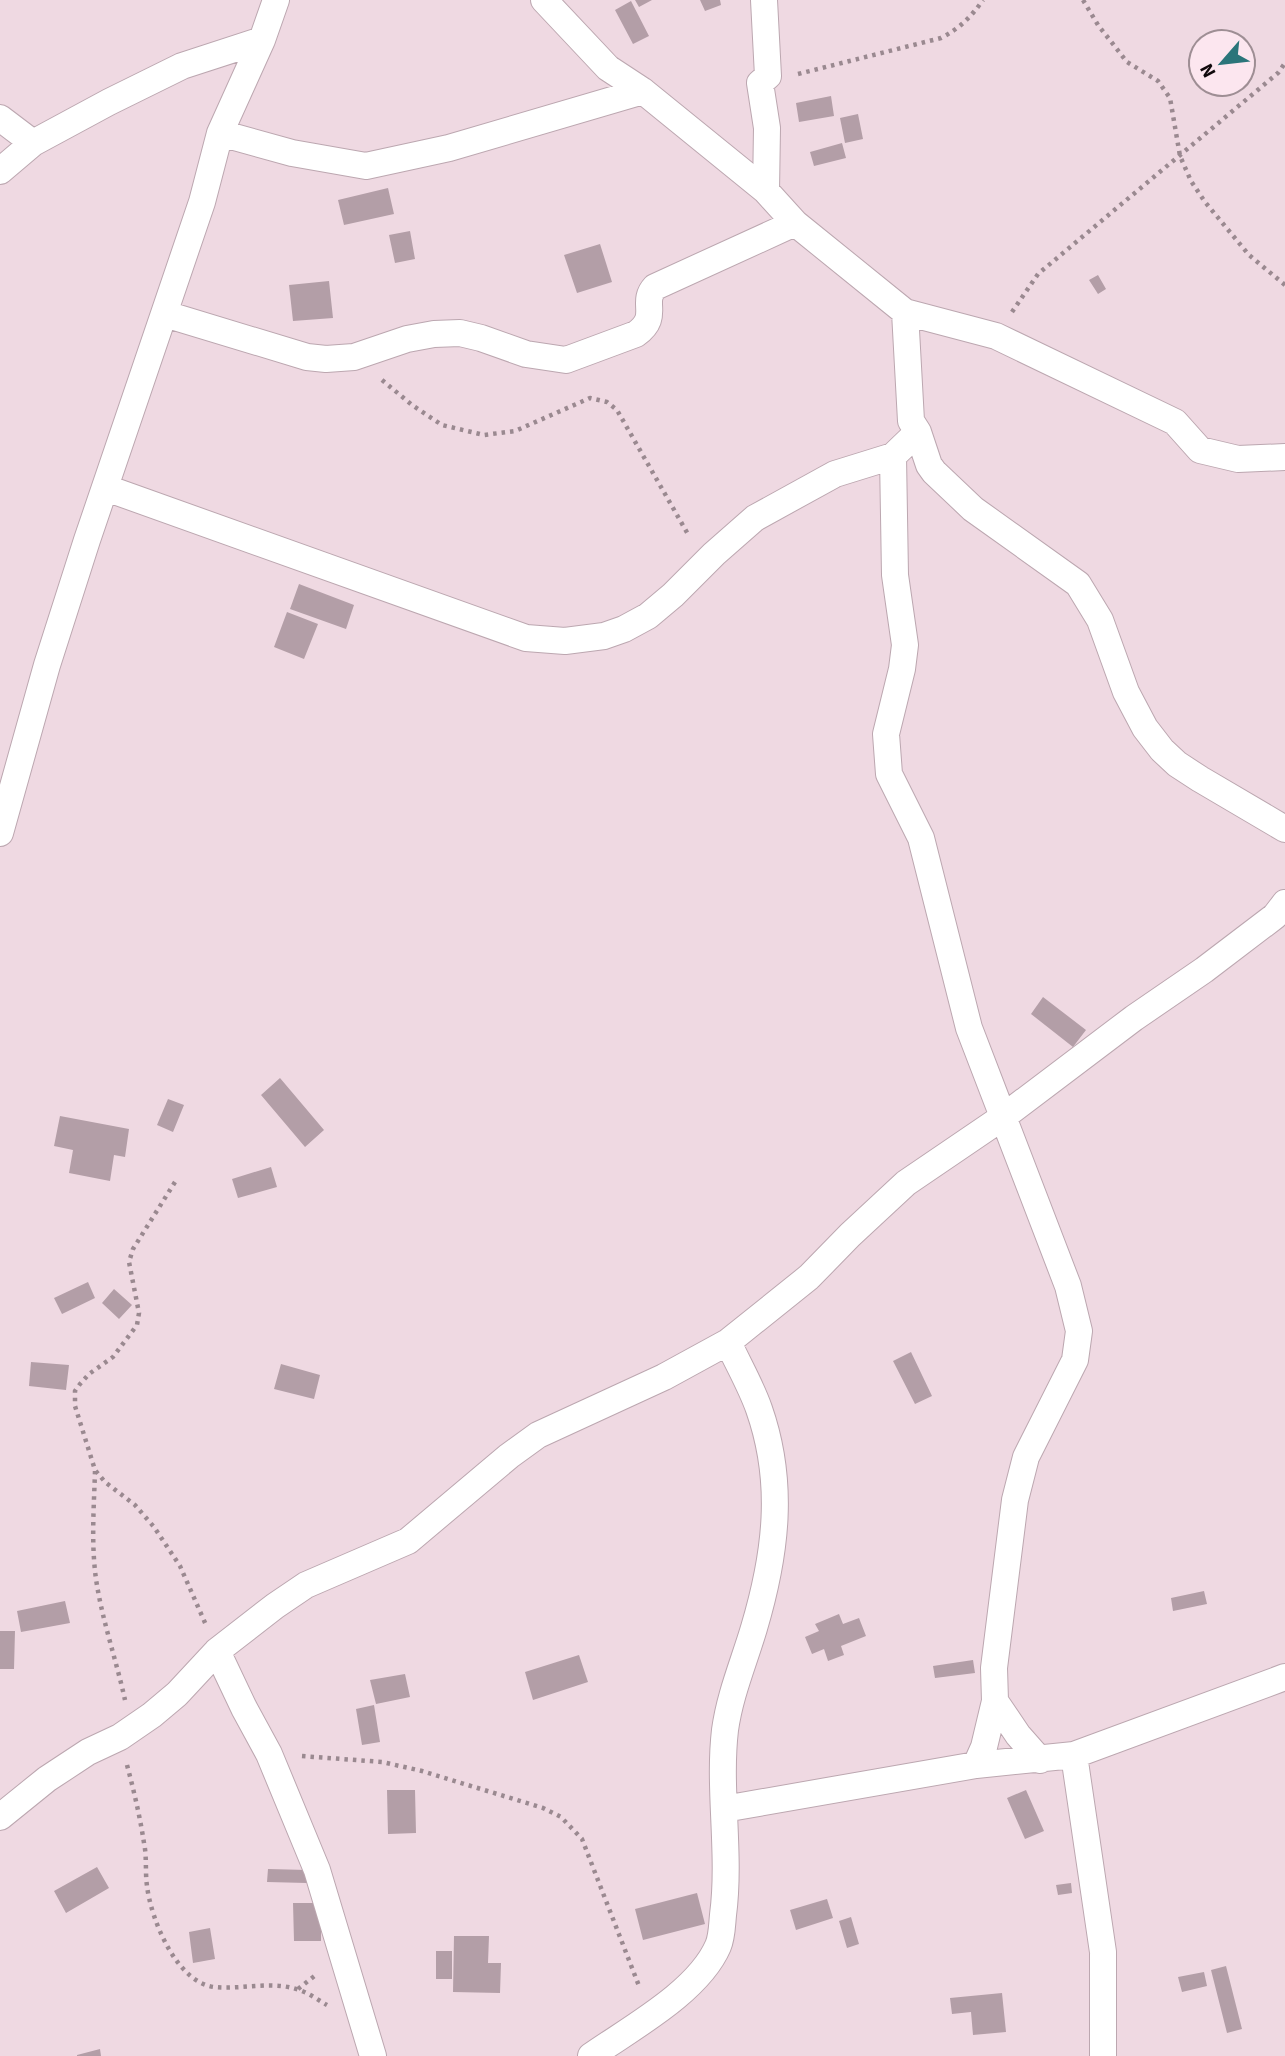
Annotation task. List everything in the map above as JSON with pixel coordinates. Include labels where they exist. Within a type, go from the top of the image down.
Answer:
[{"type":"street","points":[[0,833],[5,790],[202,202],[220,133],[262,40],[276,0]]},
{"type":"street","points":[[544,0],[608,68],[643,91],[766,191],[795,223],[905,312],[996,336],[1175,422],[1200,450],[1238,459],[1285,457]]},
{"type":"street","points":[[764,0],[768,76],[760,83],[767,128],[766,191]]},
{"type":"street","points":[[0,171],[33,142],[182,66],[262,40]]},
{"type":"street","points":[[220,133],[292,153],[366,166],[450,148],[643,91]]},
{"type":"street","points":[[0,118],[33,142]]},
{"type":"street","points":[[165,314],[307,357],[342,360],[407,339],[460,333],[526,354],[566,360],[646,328],[650,320],[649,294],[655,287],[795,223]]},
{"type":"street","points":[[905,312],[911,421],[918,432],[929,465],[973,509],[1078,584],[1100,620],[1126,692],[1145,728],[1161,750],[1200,779],[1285,829]]},
{"type":"street","points":[[106,488],[526,638],[565,641],[604,636],[648,616],[755,517],[835,474],[893,456],[918,432]]},
{"type":"street","points":[[893,456],[895,576],[905,645],[886,734],[889,774],[921,838],[969,1028],[1068,1286],[1079,1331],[1075,1360],[1026,1457],[1015,1500],[994,1668],[995,1701],[984,1747],[976,1765]]},
{"type":"street","points":[[0,1817],[47,1779],[88,1752],[126,1732],[177,1694],[217,1651],[306,1585],[408,1541],[538,1435],[664,1377],[728,1342],[809,1277],[906,1183],[1003,1117],[1134,1018],[1204,970],[1276,916],[1285,903]]},
{"type":"street","points":[[591,2056],[691,1982],[706,1967],[719,1944],[726,1892],[725,1731],[734,1688],[755,1627],[772,1545],[776,1497],[772,1453],[758,1408],[728,1342]]},
{"type":"street","points":[[217,1651],[269,1754],[317,1870],[373,2056]]},
{"type":"street","points":[[724,1809],[976,1765],[1074,1755],[1284,1674]]},
{"type":"street","points":[[995,1701],[1018,1735],[1040,1760]]},
{"type":"street","points":[[1074,1755],[1103,1952],[1103,2056]]},
{"type":"path","points":[[760,83],[940,38],[970,19],[983,0]]},
{"type":"path","points":[[1083,0],[1098,25],[1127,62],[1158,81],[1170,98],[1180,156],[1191,181],[1249,255],[1285,285]]},
{"type":"path","points":[[996,336],[1038,274],[1278,73],[1285,63]]},
{"type":"path","points":[[354,357],[412,405],[442,425],[484,435],[515,431],[590,398],[607,402],[617,410],[704,563]]},
{"type":"path","points":[[175,1182],[133,1249],[129,1262],[139,1313],[137,1325],[113,1357],[89,1374],[75,1391],[75,1406],[95,1470],[93,1527],[96,1577],[139,1808],[147,1886],[155,1920],[172,1954],[195,1980],[213,1987],[270,1985],[298,1989],[328,2005]]},
{"type":"path","points":[[95,1470],[135,1505],[161,1537],[180,1566],[217,1651]]},
{"type":"path","points":[[269,1754],[382,1762],[533,1805],[561,1817],[582,1839],[650,2014]]},
{"type":"building","points":[[635,0],[652,0],[639,7]]},
{"type":"building","points":[[700,0],[720,0],[721,5],[705,11]]},
{"type":"building","points":[[631,1],[649,36],[633,44],[615,10]]},
{"type":"building","points":[[831,96],[834,116],[799,122],[796,103]]},
{"type":"building","points":[[858,114],[863,139],[845,143],[840,118]]},
{"type":"building","points":[[842,143],[846,158],[814,166],[810,152]]},
{"type":"building","points":[[388,188],[394,214],[344,225],[338,200]]},
{"type":"building","points":[[410,231],[415,259],[395,263],[389,235]]},
{"type":"building","points":[[600,244],[612,282],[577,293],[564,255]]},
{"type":"building","points":[[1098,275],[1106,289],[1098,294],[1089,280]]},
{"type":"building","points":[[329,281],[333,318],[293,321],[289,285]]},
{"type":"building","points":[[299,584],[354,605],[346,629],[290,609]]},
{"type":"building","points":[[287,612],[318,624],[304,659],[274,647]]},
{"type":"building","points":[[1043,997],[1086,1030],[1073,1047],[1031,1014]]},
{"type":"building","points":[[280,1078],[324,1130],[305,1147],[261,1095]]},
{"type":"building","points":[[168,1099],[184,1105],[173,1132],[157,1125]]},
{"type":"building","points":[[60,1116],[129,1129],[125,1157],[114,1155],[110,1181],[69,1173],[73,1150],[54,1146]]},
{"type":"building","points":[[271,1167],[277,1187],[238,1198],[232,1179]]},
{"type":"building","points":[[88,1282],[95,1298],[62,1314],[54,1298]]},
{"type":"building","points":[[114,1289],[132,1305],[119,1319],[102,1303]]},
{"type":"building","points":[[911,1352],[932,1396],[915,1404],[893,1361]]},
{"type":"building","points":[[31,1362],[69,1365],[66,1390],[29,1386]]},
{"type":"building","points":[[281,1364],[320,1375],[314,1399],[274,1389]]},
{"type":"building","points":[[1204,1591],[1207,1604],[1173,1611],[1171,1598]]},
{"type":"building","points":[[65,1601],[70,1623],[21,1632],[17,1611]]},
{"type":"building","points":[[839,1614],[843,1624],[859,1618],[866,1636],[841,1646],[844,1655],[828,1661],[824,1649],[812,1654],[805,1637],[819,1631],[815,1624]]},
{"type":"building","points":[[0,1631],[15,1631],[14,1669],[0,1669]]},
{"type":"building","points":[[579,1655],[588,1682],[533,1700],[525,1672]]},
{"type":"building","points":[[973,1660],[975,1673],[935,1678],[933,1666]]},
{"type":"building","points":[[405,1674],[410,1697],[376,1704],[370,1680]]},
{"type":"building","points":[[374,1705],[380,1742],[362,1745],[356,1709]]},
{"type":"building","points":[[387,1790],[415,1790],[416,1833],[388,1834]]},
{"type":"building","points":[[1026,1790],[1044,1831],[1025,1839],[1007,1798]]},
{"type":"building","points":[[97,1867],[109,1888],[66,1913],[54,1891]]},
{"type":"building","points":[[268,1869],[307,1870],[307,1883],[267,1882]]},
{"type":"building","points":[[1071,1883],[1072,1893],[1058,1895],[1056,1885]]},
{"type":"building","points":[[697,1893],[705,1924],[643,1940],[635,1909]]},
{"type":"building","points":[[827,1899],[833,1918],[796,1930],[790,1910]]},
{"type":"building","points":[[293,1903],[321,1903],[321,1941],[294,1941]]},
{"type":"building","points":[[851,1917],[859,1944],[847,1948],[839,1921]]},
{"type":"building","points":[[210,1928],[215,1959],[193,1963],[189,1932]]},
{"type":"building","points":[[454,1936],[489,1936],[488,1963],[501,1963],[500,1993],[453,1992]]},
{"type":"building","points":[[436,1951],[452,1951],[452,1979],[436,1979]]},
{"type":"building","points":[[1226,1966],[1242,2029],[1227,2033],[1211,1970]]},
{"type":"building","points":[[1204,1972],[1207,1986],[1182,1992],[1178,1977]]},
{"type":"building","points":[[1002,1993],[1006,2032],[973,2035],[971,2012],[952,2014],[950,1998]]},
{"type":"building","points":[[100,2049],[101,2056],[77,2056],[77,2055]]}]
